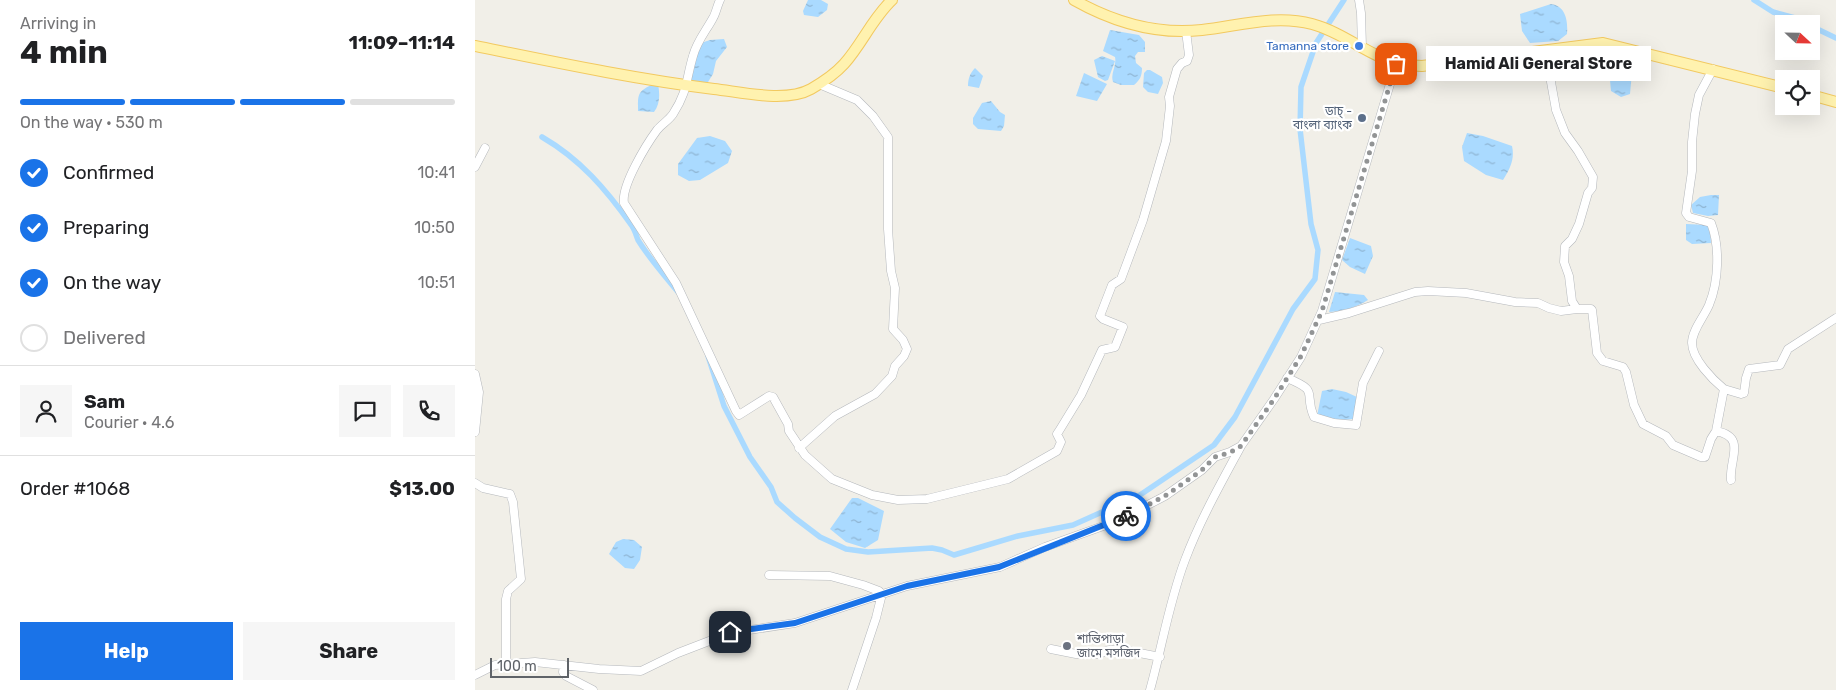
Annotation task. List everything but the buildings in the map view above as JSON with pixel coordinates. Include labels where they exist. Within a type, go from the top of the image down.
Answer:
[{"type":"main road","points":[[475,46],[585,68],[687,85],[767,95],[790,95],[809,90],[827,79],[845,63],[881,10],[891,0]]},
{"type":"main road","points":[[1074,0],[1104,16],[1137,26],[1186,31],[1264,21],[1284,20],[1313,24],[1332,31],[1396,64],[1422,66],[1603,43],[1775,86]]},
{"type":"main road","points":[[1820,98],[1836,102]]},
{"type":"street","points":[[719,0],[713,18],[700,38],[693,55],[687,85],[672,115],[659,128],[640,157],[624,194],[624,203],[676,283],[739,415],[769,396],[773,397],[799,448],[832,479],[858,491],[898,500],[927,499],[1009,479],[1057,451],[1061,442],[1057,434],[1081,395],[1102,350],[1115,346],[1123,327],[1100,316],[1112,285],[1121,279],[1143,220],[1166,141],[1170,106],[1169,97],[1177,70],[1187,61],[1189,55],[1186,31]]},
{"type":"street","points":[[1359,0],[1363,46]]},
{"type":"street","points":[[1549,50],[1551,82],[1556,110],[1565,133],[1578,151],[1593,178],[1592,188],[1588,193],[1579,224],[1572,239],[1565,246],[1564,262],[1569,276],[1572,301],[1577,309]]},
{"type":"street","points":[[1151,690],[1172,600],[1184,562],[1196,533],[1241,446],[1301,356],[1319,320],[1396,64]]},
{"type":"street","points":[[1713,69],[1699,95],[1695,114],[1692,142],[1692,171],[1686,213],[1689,217],[1711,222],[1717,242],[1716,277],[1710,304],[1693,337],[1693,352],[1705,371],[1724,389],[1741,394],[1744,393],[1749,369],[1780,365],[1788,349],[1836,318]]},
{"type":"street","points":[[799,448],[835,416],[875,394],[892,376],[895,366],[904,356],[907,349],[903,340],[893,329],[895,288],[891,270],[888,229],[888,137],[873,116],[857,100],[819,84]]},
{"type":"street","points":[[475,167],[485,148]]},
{"type":"street","points":[[1319,320],[1343,315],[1415,292],[1427,291],[1466,293],[1515,302],[1538,303],[1561,311],[1591,309],[1597,353],[1603,361],[1623,367],[1627,372],[1634,405],[1643,424],[1667,436],[1673,445],[1701,457],[1705,457],[1716,430],[1724,389]]},
{"type":"street","points":[[1287,378],[1305,385],[1311,395],[1310,408],[1314,417],[1334,423],[1356,425],[1363,383],[1379,351]]},
{"type":"street","points":[[475,374],[479,392],[475,432]]},
{"type":"street","points":[[1716,430],[1725,432],[1732,438],[1735,446],[1730,469],[1731,480]]},
{"type":"street","points":[[475,675],[495,665],[535,662],[641,671],[678,653],[730,632],[795,623],[907,586],[999,567],[1045,547],[1117,521],[1165,496],[1202,470],[1215,457],[1231,452],[1241,446]]},
{"type":"street","points":[[475,483],[483,488],[510,494],[513,502],[521,579],[508,591],[506,599],[506,664]]},
{"type":"street","points":[[769,575],[830,576],[863,585],[882,594]]},
{"type":"street","points":[[853,690],[882,594]]},
{"type":"street","points":[[1051,649],[1077,654],[1099,654],[1109,650],[1124,650],[1160,656]]},
{"type":"street","points":[[564,665],[563,672],[566,676],[593,690]]},
{"type":"water","points":[[808,0],[821,0],[828,4],[827,10],[818,17],[804,15],[803,11]]},
{"type":"water","points":[[1551,4],[1556,5],[1563,11],[1567,24],[1567,34],[1558,41],[1530,43],[1522,31],[1520,14]]},
{"type":"water","points":[[1110,30],[1139,35],[1145,42],[1145,52],[1138,52],[1135,56],[1136,63],[1142,68],[1142,73],[1134,85],[1121,85],[1113,82],[1115,57],[1103,51]]},
{"type":"water","points":[[724,39],[727,47],[716,61],[713,74],[708,82],[692,81],[691,74],[701,43]]},
{"type":"water","points":[[1102,56],[1115,61],[1108,80],[1105,81],[1098,77],[1094,60]]},
{"type":"water","points":[[975,68],[983,76],[979,88],[968,86],[968,81]]},
{"type":"water","points":[[1613,69],[1632,72],[1630,94],[1621,97],[1611,91],[1610,80]]},
{"type":"water","points":[[1147,70],[1162,77],[1163,83],[1158,94],[1148,92],[1143,87],[1144,73]]},
{"type":"water","points":[[1084,73],[1107,84],[1097,101],[1076,96]]},
{"type":"water","points":[[653,84],[658,84],[659,88],[659,99],[656,109],[654,112],[638,111],[639,94]]},
{"type":"water","points":[[991,101],[1005,115],[1004,126],[1001,131],[978,129],[973,124],[973,118],[982,103]]},
{"type":"water","points":[[1467,133],[1483,136],[1512,146],[1511,164],[1503,180],[1486,175],[1464,161],[1462,147]]},
{"type":"water","points":[[710,136],[725,141],[732,151],[728,163],[700,180],[689,181],[678,175],[678,164],[697,138]]},
{"type":"water","points":[[1719,195],[1718,215],[1708,216],[1693,213],[1691,205],[1700,197]]},
{"type":"water","points":[[1686,224],[1708,225],[1711,243],[1692,244],[1686,240]]},
{"type":"water","points":[[1350,238],[1371,246],[1373,256],[1365,274],[1350,267],[1342,260]]},
{"type":"water","points":[[1335,292],[1364,295],[1368,300],[1349,309],[1329,312]]},
{"type":"water","points":[[1332,389],[1357,397],[1354,419],[1342,420],[1317,416],[1322,391]]},
{"type":"water","points":[[852,498],[858,498],[884,511],[878,540],[865,548],[846,542],[830,529]]},
{"type":"water","points":[[623,539],[634,540],[642,547],[640,560],[634,569],[625,568],[609,554],[616,542]]},
{"type":"waterway","points":[[708,356],[724,406],[750,457],[771,487],[777,502],[820,537],[846,549],[868,552],[932,548],[954,555],[1018,536],[1073,525],[1140,495],[1214,445],[1235,417],[1293,309],[1315,279],[1318,250],[1311,224],[1300,129],[1301,87],[1316,43],[1344,0]]},
{"type":"waterway","points":[[1754,0],[1773,12],[1784,15]]},
{"type":"waterway","points":[[1820,30],[1836,38]]},
{"type":"waterway","points":[[542,137],[568,155],[602,187],[632,226],[638,240],[647,253],[678,292]]},
{"type":"way so far","points":[[1126,516],[1165,496],[1202,470],[1215,457],[1231,452],[1241,446],[1301,356],[1322,311],[1396,64]]},
{"type":"place","name":"Tamanna store","points":[[1359,46]]},
{"type":"place","name":"Hamid Ali General Store","points":[[1396,64]]},
{"type":"place","name":"ডাচ্ - বাংলা ব্যাংক","points":[[1362,118]]},
{"type":"place","name":"শান্তিপাড়া জামে মসজিদ","points":[[1067,646]]},
{"type":"route","points":[[730,632],[795,623],[907,586],[999,567],[1126,516]]}]
